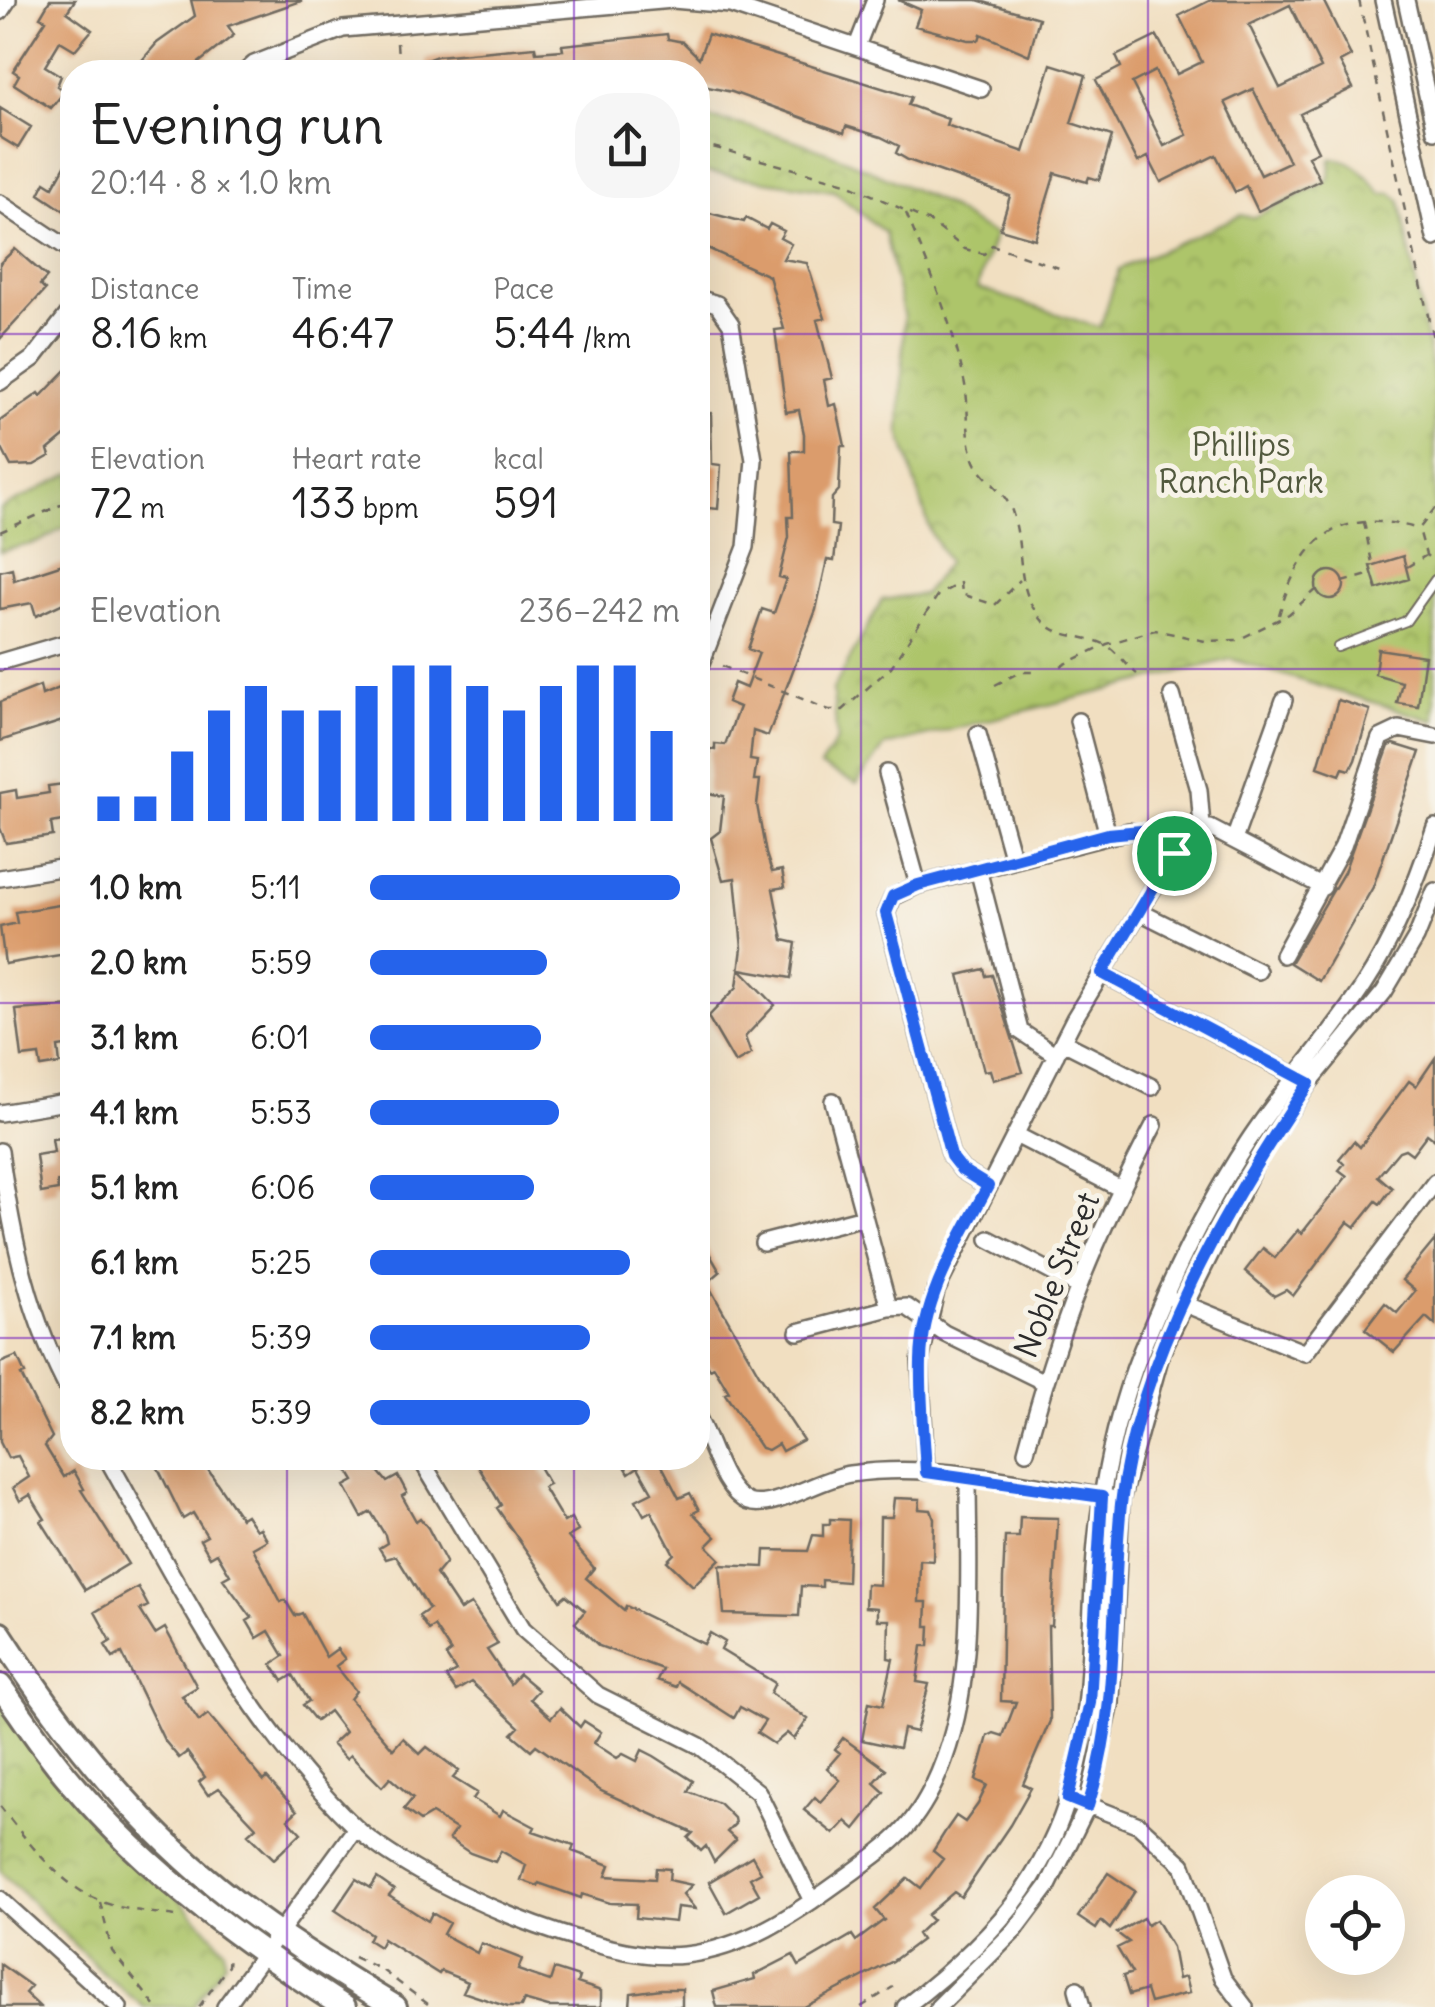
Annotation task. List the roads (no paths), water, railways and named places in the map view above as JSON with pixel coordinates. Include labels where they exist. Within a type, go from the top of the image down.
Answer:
[{"type":"main road","points":[[0,1634],[32,1683],[118,1789],[216,1886],[279,1934],[395,2007]]},
{"type":"main road","points":[[0,1686],[73,1786],[177,1888],[264,1956],[344,2007]]},
{"type":"street","points":[[0,12],[8,0]]},
{"type":"street","points":[[264,60],[343,28],[673,0],[730,6],[981,89]]},
{"type":"street","points":[[857,46],[875,0]]},
{"type":"street","points":[[1383,0],[1435,238]]},
{"type":"street","points":[[1406,0],[1435,131]]},
{"type":"street","points":[[0,203],[60,243]]},
{"type":"street","points":[[710,302],[717,304],[731,324],[754,460],[746,546],[710,634]]},
{"type":"street","points":[[0,382],[34,358],[60,324]]},
{"type":"street","points":[[0,662],[60,644]]},
{"type":"street","points":[[1172,695],[1198,790],[1202,826]]},
{"type":"street","points":[[1234,840],[1284,700]]},
{"type":"street","points":[[1078,721],[1108,834]]},
{"type":"street","points":[[1283,955],[1324,887],[1343,846],[1380,738],[1399,729],[1435,736]]},
{"type":"street","points":[[978,734],[1014,860]]},
{"type":"street","points":[[886,773],[918,885]]},
{"type":"street","points":[[926,1472],[920,1361],[928,1317],[943,1274],[1060,1048],[1189,830],[1202,826],[1324,887]]},
{"type":"street","points":[[905,2007],[988,1933],[1024,1890],[1068,1798],[1090,1703],[1102,1497],[1132,1376],[1216,1193],[1302,1080],[1365,984],[1397,924],[1435,827]]},
{"type":"street","points":[[988,1186],[962,1170],[951,1156],[886,913],[893,896],[918,885],[1108,834],[1141,831],[1174,853]]},
{"type":"street","points":[[0,878],[60,868]]},
{"type":"street","points":[[978,869],[1020,1030],[1152,1087]]},
{"type":"street","points":[[938,2007],[1015,1930],[1048,1886],[1088,1806],[1111,1703],[1121,1500],[1148,1394],[1184,1304],[1302,1080],[1384,992],[1416,938],[1435,891]]},
{"type":"street","points":[[1140,912],[1258,970]]},
{"type":"street","points":[[1102,973],[1302,1080]]},
{"type":"street","points":[[833,1101],[889,1308]]},
{"type":"street","points":[[0,1113],[60,1103]]},
{"type":"street","name":"Noble Street","points":[[1026,1451],[1076,1285],[1154,1125]]},
{"type":"street","points":[[1016,1135],[1121,1189]]},
{"type":"street","points":[[0,1151],[13,1250],[60,1375]]},
{"type":"street","points":[[1166,1296],[1305,1353],[1435,1182]]},
{"type":"street","points":[[763,1242],[864,1216]]},
{"type":"street","points":[[989,1239],[1076,1285]]},
{"type":"street","points":[[798,1332],[889,1308],[907,1307],[928,1317],[944,1333],[1044,1382]]},
{"type":"street","points":[[710,1443],[736,1496],[755,1504],[774,1502],[833,1477],[926,1472],[1121,1500]]},
{"type":"street","points":[[113,1470],[225,1668],[356,1828],[454,1891],[630,1956],[686,1956],[756,1937],[906,1832],[939,1773],[962,1696],[968,1475]]},
{"type":"street","points":[[427,1470],[523,1629],[598,1695],[700,1746],[758,1792],[812,1901]]},
{"type":"street","points":[[1068,1798],[1139,1825],[1183,1865],[1222,1978],[1245,2007]]},
{"type":"street","points":[[225,2007],[356,1828]]},
{"type":"street","points":[[0,1898],[118,2007]]},
{"type":"street","points":[[1077,1989],[1082,2007]]},
{"type":"lane","points":[[1338,647],[1406,621],[1435,580]]},
{"type":"park label","name":"Phillips Ranch Park","points":[[1241,464]]}]
